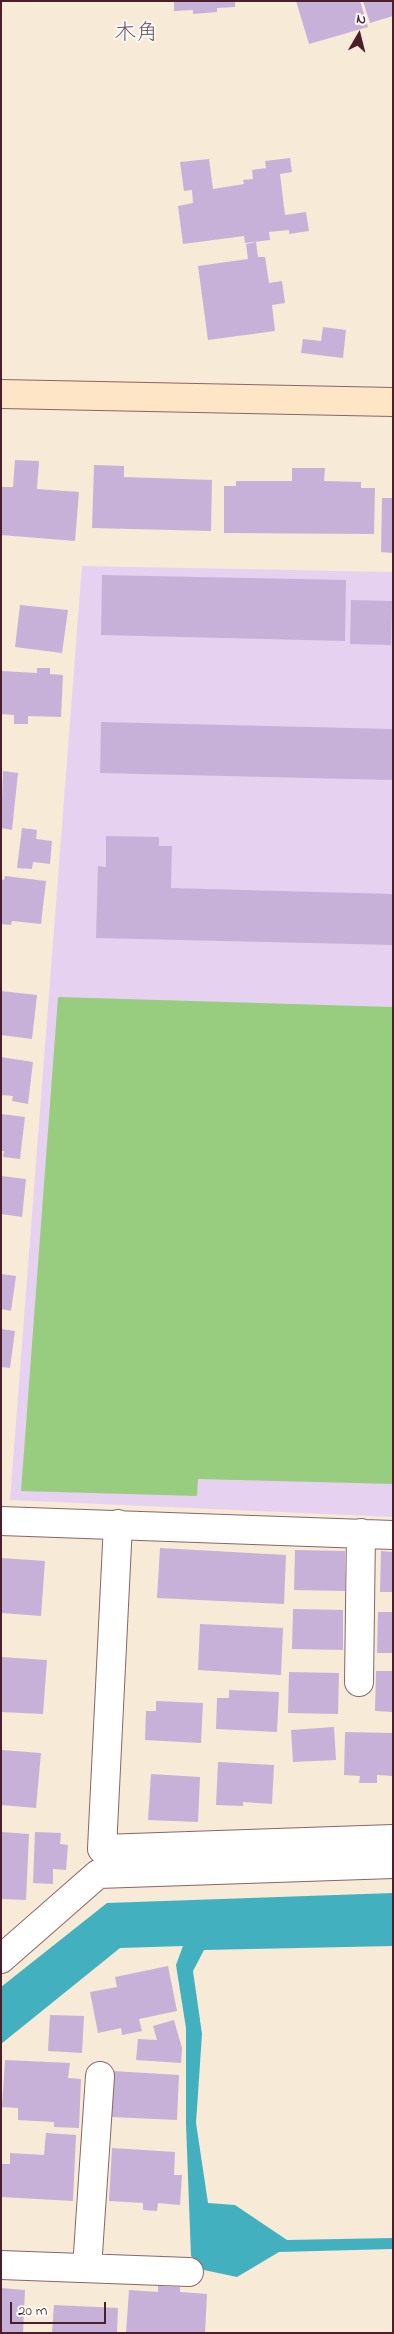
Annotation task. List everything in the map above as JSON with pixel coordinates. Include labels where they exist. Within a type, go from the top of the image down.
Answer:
[{"type":"street","points":[[1,394],[393,402]]},
{"type":"street","points":[[1,1521],[393,1534]]},
{"type":"street","points":[[118,1524],[102,1849],[393,1840]]},
{"type":"street","points":[[358,1682],[361,1534]]},
{"type":"street","points":[[1,1959],[98,1874],[393,1864]]},
{"type":"street","points":[[87,2268],[100,2076]]},
{"type":"street","points":[[1,2264],[189,2272]]},
{"type":"shaded area","points":[[82,566],[393,572],[393,1517],[10,1500]]},
{"type":"green space","points":[[58,997],[393,1007],[393,1484],[198,1479],[197,1496],[21,1491]]},
{"type":"water","points":[[393,1893],[393,1946],[204,1950],[193,1971],[202,2034],[196,2123],[208,2203],[235,2205],[287,2240],[393,2238],[393,2249],[279,2252],[237,2277],[204,2270],[191,2256],[186,2124],[186,2028],[176,1965],[183,1946],[120,1948],[1,2044],[1,1987],[107,1903]]},
{"type":"building","points":[[174,1],[235,1],[235,7],[217,8],[217,12],[193,14],[193,10],[174,11]]},
{"type":"building","points":[[296,1],[360,1],[368,27],[309,44]]},
{"type":"building","points":[[363,1],[393,1],[393,16],[370,23]]},
{"type":"building","points":[[290,158],[292,172],[280,174],[285,215],[306,212],[309,231],[289,234],[289,230],[269,232],[270,240],[245,243],[244,236],[183,244],[178,206],[193,203],[192,190],[184,191],[180,162],[209,159],[213,189],[244,184],[243,180],[253,179],[252,170],[266,168],[265,161]]},
{"type":"building","points":[[256,242],[258,257],[265,257],[269,283],[282,281],[285,303],[272,305],[275,331],[208,340],[198,266],[248,259],[246,244]]},
{"type":"building","points":[[323,327],[346,330],[343,358],[301,353],[303,339],[321,341]]},
{"type":"building","points":[[15,460],[39,461],[37,489],[79,492],[75,541],[1,535],[1,487],[13,487]]},
{"type":"building","points":[[94,465],[124,466],[124,477],[212,480],[211,531],[92,528]]},
{"type":"building","points":[[292,468],[325,468],[324,481],[361,482],[361,488],[375,488],[374,534],[224,533],[224,486],[236,486],[236,481],[292,481]]},
{"type":"building","points":[[382,498],[393,498],[393,553],[381,552]]},
{"type":"building","points":[[102,575],[346,580],[345,641],[101,635]]},
{"type":"building","points":[[351,600],[392,601],[391,645],[350,644]]},
{"type":"building","points":[[20,605],[68,610],[62,653],[15,647]]},
{"type":"building","points":[[37,668],[50,668],[50,674],[63,675],[61,717],[28,716],[28,724],[14,724],[14,715],[1,714],[1,671],[37,673]]},
{"type":"building","points":[[101,722],[393,729],[393,780],[100,773]]},
{"type":"building","points":[[3,771],[18,773],[12,830],[1,828]]},
{"type":"building","points":[[22,828],[37,830],[36,839],[52,841],[50,864],[33,862],[32,869],[17,868]]},
{"type":"building","points":[[106,836],[159,837],[159,846],[172,846],[171,888],[393,894],[393,945],[96,938],[98,866],[106,867]]},
{"type":"building","points":[[5,876],[46,881],[41,924],[12,921],[11,925],[1,924],[1,879],[4,880]]},
{"type":"building","points":[[1,991],[37,995],[32,1039],[1,1035]]},
{"type":"building","points":[[1,1057],[33,1062],[28,1104],[12,1101],[13,1096],[1,1095]]},
{"type":"building","points":[[1,1114],[25,1117],[20,1159],[3,1157],[4,1151],[1,1151]]},
{"type":"building","points":[[1,1176],[26,1179],[22,1217],[1,1214]]},
{"type":"building","points":[[1,1274],[16,1276],[11,1311],[1,1309]]},
{"type":"building","points":[[1,1329],[15,1331],[10,1368],[1,1367]]},
{"type":"building","points":[[160,1548],[286,1555],[284,1604],[157,1598]]},
{"type":"building","points":[[295,1550],[345,1551],[345,1591],[294,1590]]},
{"type":"building","points":[[381,1551],[393,1552],[393,1592],[380,1592]]},
{"type":"building","points":[[1,1558],[45,1561],[41,1616],[1,1613]]},
{"type":"building","points":[[293,1609],[343,1610],[343,1650],[292,1649]]},
{"type":"building","points":[[378,1612],[393,1612],[393,1653],[377,1653]]},
{"type":"building","points":[[200,1624],[283,1628],[281,1675],[198,1670]]},
{"type":"building","points":[[1,1657],[47,1660],[43,1714],[1,1712]]},
{"type":"building","points":[[376,1671],[393,1671],[393,1712],[375,1711]]},
{"type":"building","points":[[289,1672],[339,1673],[338,1714],[288,1713]]},
{"type":"building","points":[[229,1690],[279,1692],[277,1732],[216,1729],[217,1698],[229,1698]]},
{"type":"building","points":[[156,1701],[203,1703],[201,1743],[145,1740],[146,1711],[156,1711]]},
{"type":"building","points":[[334,1727],[336,1760],[293,1762],[291,1730]]},
{"type":"building","points":[[345,1732],[393,1733],[393,1776],[377,1775],[377,1783],[359,1783],[360,1776],[344,1775]]},
{"type":"building","points":[[1,1750],[41,1753],[36,1808],[1,1805]]},
{"type":"building","points":[[218,1762],[274,1765],[272,1804],[243,1802],[243,1806],[216,1805]]},
{"type":"building","points":[[151,1774],[200,1777],[198,1822],[148,1820]]},
{"type":"building","points":[[1,1832],[29,1834],[26,1900],[1,1899]]},
{"type":"building","points":[[35,1832],[61,1833],[60,1844],[68,1845],[66,1870],[53,1869],[53,1884],[33,1883]]},
{"type":"building","points":[[168,1966],[177,2011],[139,2019],[142,2031],[122,2035],[121,2028],[98,2033],[90,1992],[117,1987],[115,1977]]},
{"type":"building","points":[[50,2015],[84,2016],[82,2053],[48,2051]]},
{"type":"building","points":[[174,2020],[182,2048],[181,2063],[136,2060],[138,2039],[157,2040],[153,2026]]},
{"type":"building","points":[[5,2060],[70,2063],[68,2078],[81,2079],[79,2128],[54,2127],[54,2122],[18,2120],[18,2108],[2,2107]]},
{"type":"building","points":[[113,2071],[179,2075],[177,2120],[111,2117]]},
{"type":"building","points":[[46,2133],[76,2135],[73,2201],[1,2197],[1,2164],[10,2164],[10,2153],[44,2155]]},
{"type":"building","points":[[112,2148],[175,2152],[174,2175],[182,2175],[180,2205],[158,2203],[157,2211],[143,2210],[143,2203],[109,2201]]},
{"type":"building","points":[[158,2286],[180,2287],[180,2292],[207,2294],[205,2333],[126,2333],[129,2290],[158,2292]]},
{"type":"building","points":[[1,2288],[25,2290],[23,2333],[1,2333]]},
{"type":"building","points":[[54,2305],[118,2308],[117,2333],[52,2333]]},
{"type":"district","name":"木角","points":[[136,35]]}]
